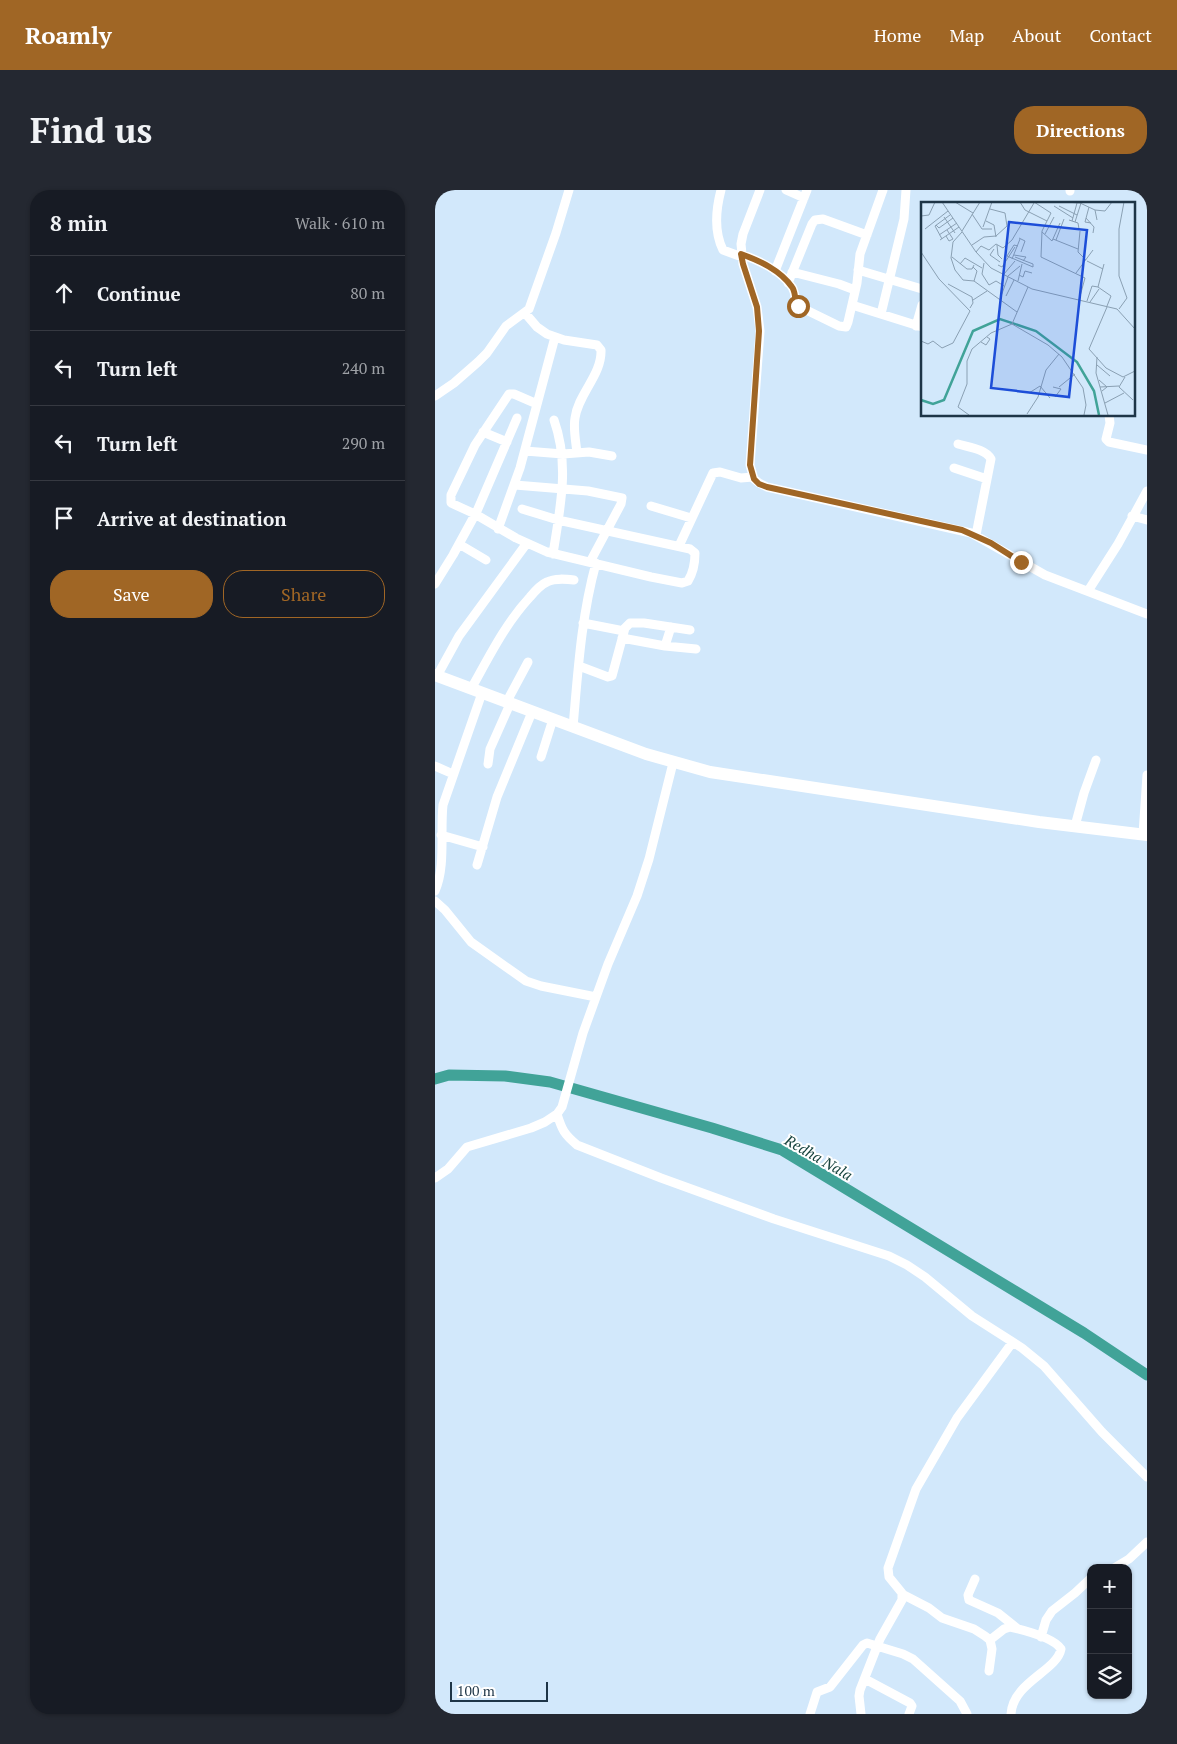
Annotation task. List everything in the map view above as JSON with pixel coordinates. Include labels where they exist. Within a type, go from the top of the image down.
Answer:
[{"type":"highway","points":[[436,676],[673,763],[710,772],[787,785],[1145,835]]},
{"type":"street","points":[[435,396],[454,383],[478,362],[487,353],[506,326],[529,309],[569,190]]},
{"type":"street","points":[[721,190],[716,216],[721,246],[726,251],[760,261],[787,282],[793,290],[798,306],[839,326],[846,327],[855,290],[860,254],[883,190]]},
{"type":"street","points":[[760,190],[743,234],[742,256],[757,307],[759,331],[750,465],[753,477],[759,484],[955,528],[976,535],[1034,570],[1147,614]]},
{"type":"street","points":[[775,271],[805,194],[786,190]]},
{"type":"street","points":[[881,314],[904,219],[906,190]]},
{"type":"street","points":[[787,282],[815,220],[823,219],[867,235]]},
{"type":"street","points":[[858,270],[921,287]]},
{"type":"street","points":[[792,272],[834,282],[855,290]]},
{"type":"street","points":[[852,305],[919,327],[921,312]]},
{"type":"street","points":[[525,313],[537,327],[555,337],[597,346],[601,350],[601,356],[594,375],[574,419],[577,453]]},
{"type":"street","points":[[499,529],[525,451],[555,337]]},
{"type":"street","points":[[522,509],[558,520],[690,549],[695,553],[691,577],[686,582],[651,577],[553,554],[499,529],[475,514],[451,503],[450,499],[475,445],[509,394],[515,394],[537,404]]},
{"type":"street","points":[[1109,416],[1110,423],[1106,439],[1109,442],[1147,450]]},
{"type":"street","points":[[435,584],[488,489],[517,418]]},
{"type":"street","points":[[553,554],[563,489],[563,454],[554,420]]},
{"type":"street","points":[[483,432],[507,442]]},
{"type":"street","points":[[958,444],[985,452],[990,456],[991,462],[976,535]]},
{"type":"street","points":[[525,451],[563,454],[589,452],[612,456]]},
{"type":"street","points":[[953,468],[987,479]]},
{"type":"street","points":[[679,546],[713,473],[720,472],[741,478],[753,477]]},
{"type":"street","points":[[515,485],[588,491],[622,498],[621,504],[607,530],[593,563],[583,623],[573,727]]},
{"type":"street","points":[[1088,591],[1118,544],[1147,491]]},
{"type":"street","points":[[651,506],[691,518]]},
{"type":"street","points":[[1132,516],[1147,520]]},
{"type":"street","points":[[436,676],[459,636],[527,543]]},
{"type":"street","points":[[459,544],[486,560]]},
{"type":"street","points":[[435,891],[440,872],[443,805],[477,691],[493,649],[518,609],[541,585],[557,579],[574,580]]},
{"type":"street","points":[[579,666],[607,677],[612,676],[623,634],[627,625],[635,622],[690,630]]},
{"type":"street","points":[[583,623],[665,646],[696,649]]},
{"type":"street","points":[[665,646],[671,627]]},
{"type":"street","points":[[488,764],[490,749],[508,703],[528,662]]},
{"type":"street","points":[[477,866],[497,797],[532,712]]},
{"type":"street","points":[[541,757],[553,719]]},
{"type":"street","points":[[1075,826],[1096,760]]},
{"type":"street","points":[[435,1178],[448,1169],[467,1147],[531,1128],[557,1114],[562,1107],[583,1033],[643,878],[673,763]]},
{"type":"street","points":[[435,766],[453,774]]},
{"type":"street","points":[[1145,835],[1147,775]]},
{"type":"street","points":[[441,836],[483,847]]},
{"type":"street","points":[[435,901],[445,910],[471,942],[526,980],[541,986],[596,997]]},
{"type":"street","points":[[557,1114],[561,1129],[577,1145],[766,1217],[867,1248],[907,1264],[972,1316],[1044,1366],[1102,1432],[1147,1476]]},
{"type":"street","points":[[989,1671],[992,1649],[990,1640],[974,1629],[942,1618],[929,1608],[902,1594],[889,1577],[888,1568],[911,1500],[957,1418],[1012,1342]]},
{"type":"street","points":[[1121,1564],[1129,1559],[1147,1542]]},
{"type":"street","points":[[975,1579],[968,1595],[969,1600],[998,1613],[1018,1629]]},
{"type":"street","points":[[1041,1637],[1046,1620],[1052,1611],[1087,1582]]},
{"type":"street","points":[[861,1714],[859,1696],[877,1645],[899,1606],[902,1594]]},
{"type":"street","points":[[990,1640],[1007,1628],[1018,1629],[1049,1638],[1061,1647],[1061,1653],[1023,1688],[1012,1707],[1011,1714]]},
{"type":"street","points":[[810,1714],[817,1692],[830,1687],[867,1642],[913,1659],[960,1701],[967,1714]]},
{"type":"street","points":[[865,1679],[910,1703],[912,1706],[909,1714]]},
{"type":"waterway","name":"Redha Nala","points":[[435,1079],[449,1075],[505,1076],[550,1082],[782,1150],[1084,1333],[1147,1375]]},
{"type":"route","points":[[798,306],[795,302],[791,286],[782,277],[766,264],[741,254],[759,318],[750,465],[754,479],[759,484],[767,487],[962,530],[991,543],[1021,562]]}]
